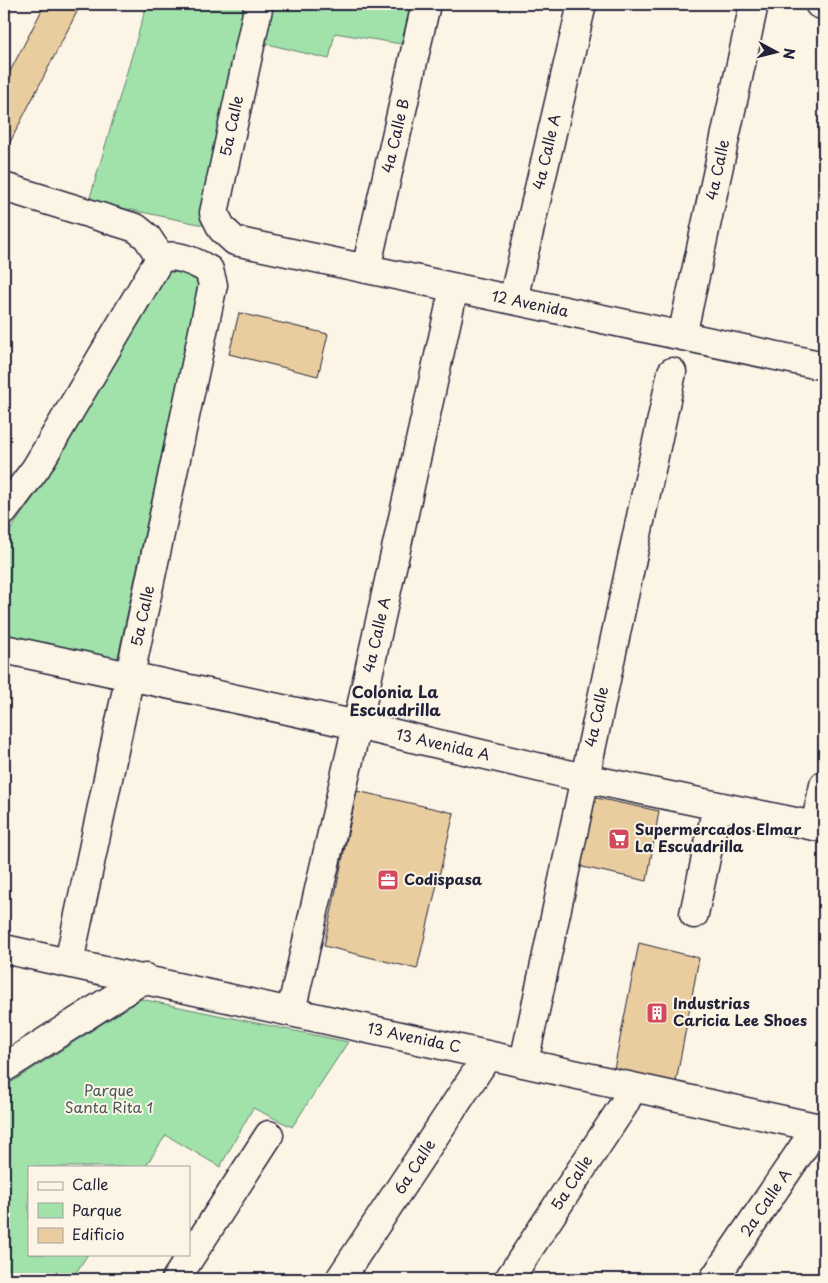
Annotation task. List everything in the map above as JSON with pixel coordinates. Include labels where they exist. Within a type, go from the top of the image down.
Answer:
[{"type":"street","name":"5a Calle","points":[[235,241],[222,229],[214,212],[259,4]]},
{"type":"street","name":"4a Calle B","points":[[366,269],[426,4]]},
{"type":"street","name":"4a Calle A","points":[[513,300],[582,4]]},
{"type":"street","name":"4a Calle","points":[[682,336],[754,4]]},
{"type":"street","points":[[819,4],[824,5]]},
{"type":"street","points":[[4,187],[136,228],[147,237],[161,258],[36,468],[4,511]]},
{"type":"street","name":"12 Avenida","points":[[235,241],[824,366]]},
{"type":"street","name":"5a Calle","points":[[69,962],[213,285],[209,270],[170,256],[161,258]]},
{"type":"street","name":"4a Calle A","points":[[290,1011],[357,725],[454,288]]},
{"type":"street","name":"4a Calle","points":[[524,1062],[672,372]]},
{"type":"street","name":"13 Avenida A","points":[[4,649],[130,678],[357,725],[584,778],[819,827]]},
{"type":"street","points":[[819,827],[824,785]]},
{"type":"street","points":[[694,914],[717,806]]},
{"type":"street","name":"13 Avenida C","points":[[4,948],[821,1128]]},
{"type":"street","points":[[4,1068],[145,978]]},
{"type":"street","name":"6a Calle","points":[[340,1279],[488,1055]]},
{"type":"street","name":"5a Calle","points":[[509,1279],[623,1106],[633,1087]]},
{"type":"street","name":"2a Calle A","points":[[714,1279],[821,1128]]},
{"type":"street","points":[[176,1279],[269,1135]]},
{"type":"green space","points":[[147,4],[259,4],[208,226],[89,201]]},
{"type":"green space","points":[[272,4],[411,4],[401,44],[335,33],[329,59],[263,43]]},
{"type":"green space","points":[[168,265],[201,272],[117,661],[4,636],[4,539],[48,477],[90,406]]},
{"type":"green space","name":"Parque Santa Rita 1","points":[[141,999],[348,1042],[292,1127],[253,1108],[220,1167],[166,1135],[146,1166],[28,1166],[28,1256],[87,1256],[72,1279],[4,1279],[4,1087]]},
{"type":"building","points":[[45,4],[81,4],[6,150],[4,149],[4,83]]},
{"type":"building","points":[[239,313],[328,334],[318,376],[229,354]]},
{"type":"building","name":"Codispasa","points":[[357,791],[454,813],[417,969],[324,946]]},
{"type":"building","name":"Supermercados Elmar La Escuadrilla","points":[[592,797],[659,811],[647,881],[578,866]]},
{"type":"building","name":"Industrias Caricia Lee Shoes","points":[[639,943],[699,958],[676,1082],[614,1069]]},
{"type":"place","name":"Supermercados Elmar La Escuadrilla","points":[[619,839]]},
{"type":"place","name":"Codispasa","points":[[388,880]]},
{"type":"place","name":"Industrias Caricia Lee Shoes","points":[[657,1013]]},
{"type":"district","name":"Colonia La Escuadrilla","points":[[395,701]]}]
